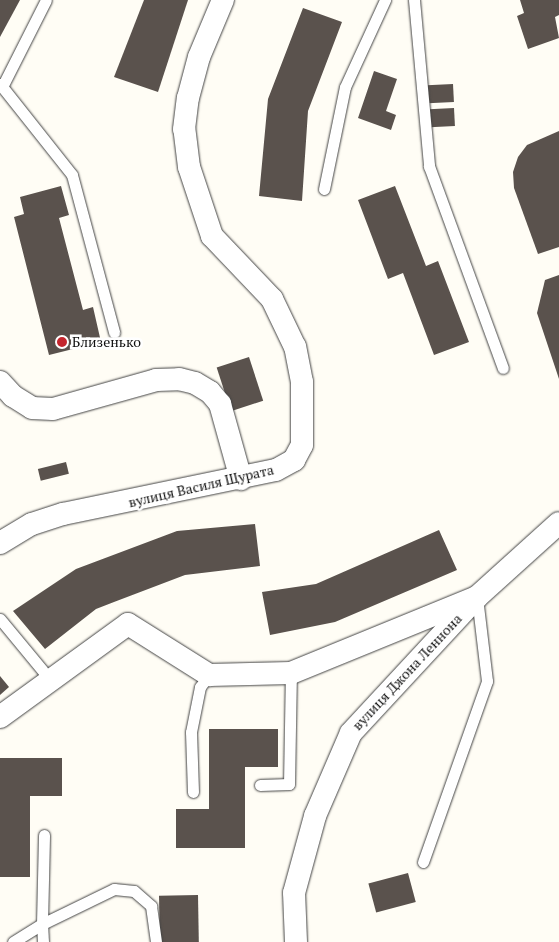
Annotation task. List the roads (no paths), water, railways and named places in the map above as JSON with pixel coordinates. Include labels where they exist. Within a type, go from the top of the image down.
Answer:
[{"type":"street","name":"вулиця Василя Щурата","points":[[0,543],[32,524],[63,514],[241,479],[276,470],[294,460],[302,445],[304,416],[302,382],[294,347],[281,313],[272,299],[212,236],[189,167],[184,129],[188,98],[199,57],[223,0]]},
{"type":"street","points":[[0,382],[13,396],[32,408],[53,409],[156,380],[179,378],[195,383],[210,392],[220,404],[241,479]]},
{"type":"street","name":"вулиця Джона Леннона","points":[[296,942],[296,885],[315,816],[351,733],[477,597],[559,523]]},
{"type":"street","points":[[0,717],[128,624],[210,675],[291,673],[477,597]]},
{"type":"lane","points":[[46,0],[2,84],[72,175],[114,332]]},
{"type":"lane","points":[[324,189],[346,87],[385,0]]},
{"type":"lane","points":[[414,0],[429,166],[504,368]]},
{"type":"lane","points":[[424,862],[487,681],[477,597]]},
{"type":"lane","points":[[0,619],[43,671]]},
{"type":"lane","points":[[260,785],[290,784],[291,673]]},
{"type":"lane","points":[[193,792],[191,732],[200,687],[210,675]]},
{"type":"lane","points":[[43,942],[44,835]]},
{"type":"lane","points":[[13,942],[42,924],[114,889],[134,891],[151,906],[156,942]]},
{"type":"place","name":"Близенько","points":[[62,342]]}]
